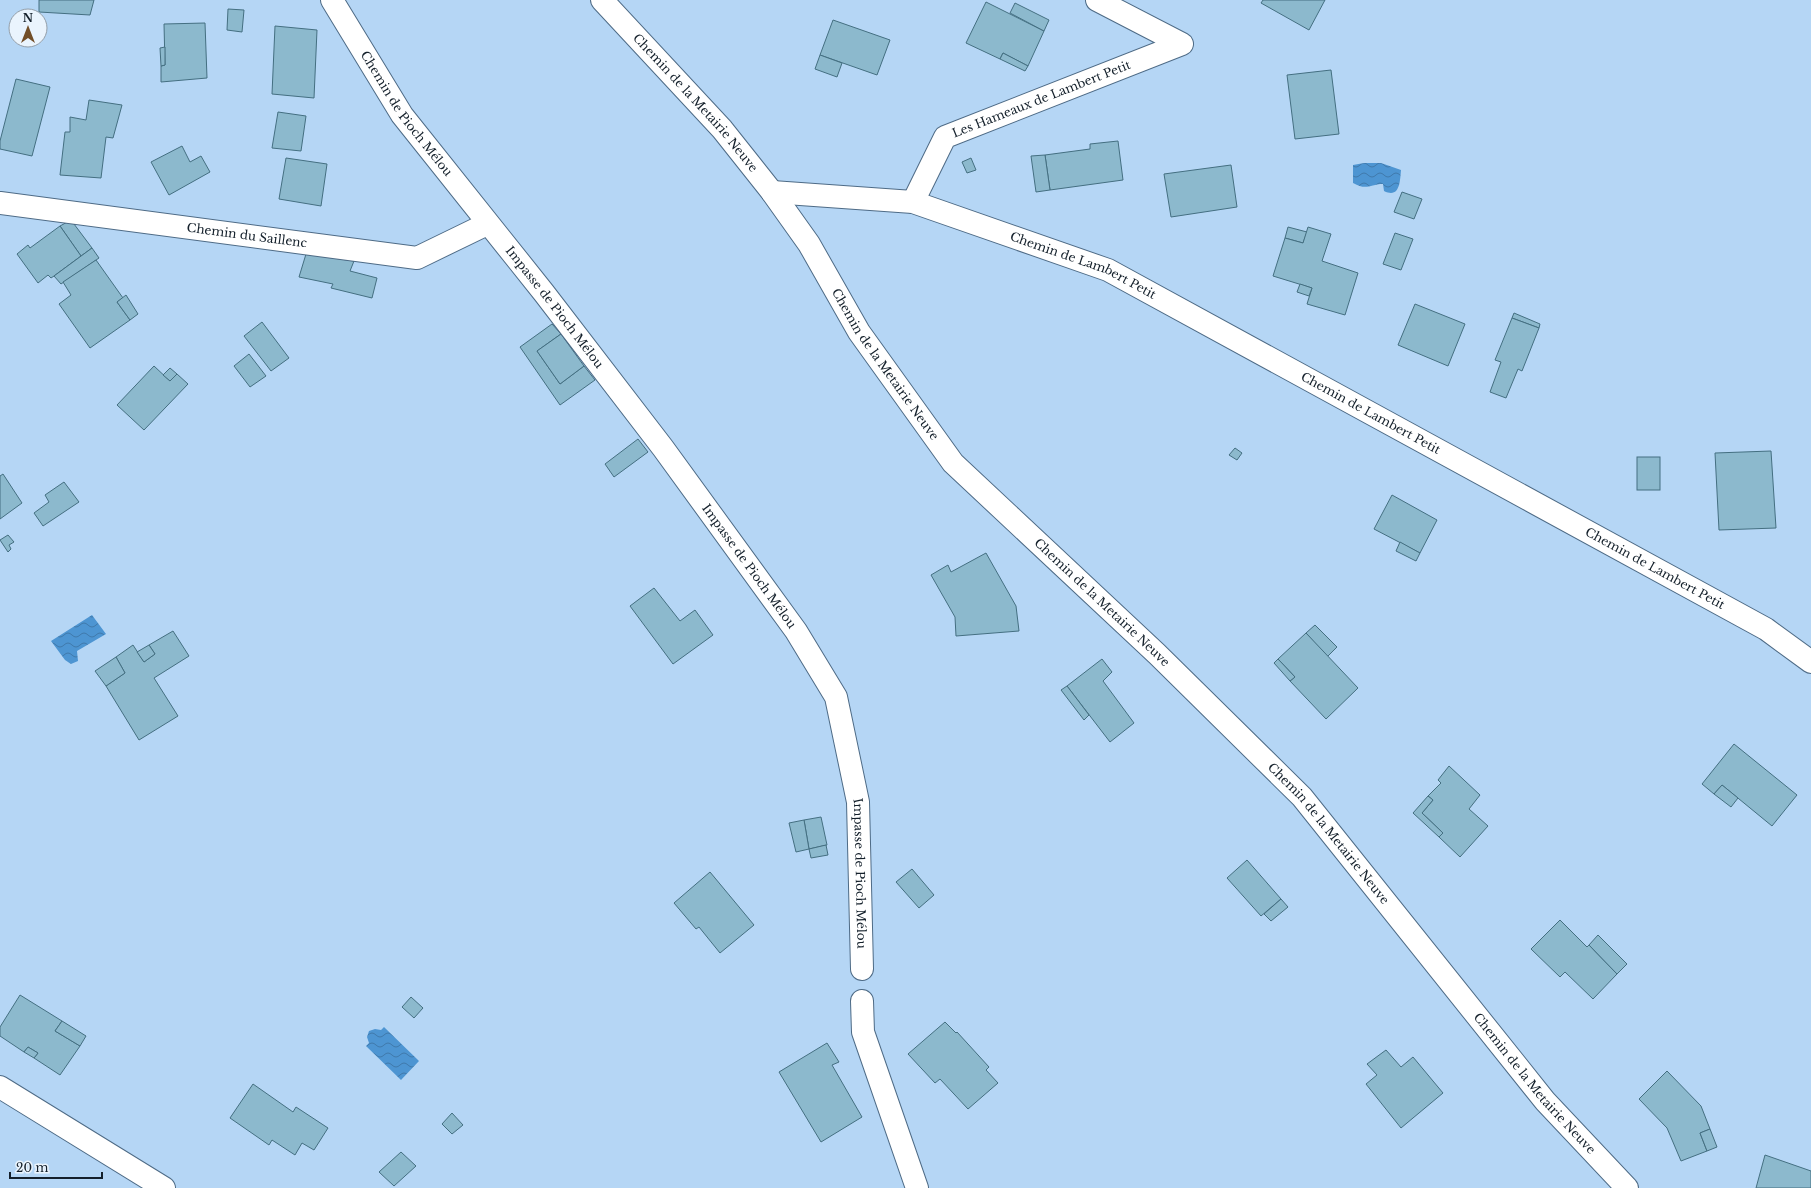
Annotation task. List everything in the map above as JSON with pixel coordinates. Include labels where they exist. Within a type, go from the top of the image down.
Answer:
[{"type":"street","name":"Chemin de Pioch Mélou","points":[[332,0],[402,115],[487,224]]},
{"type":"street","name":"Chemin de la Metairie Neuve","points":[[602,0],[722,129],[772,192],[809,244],[859,332],[954,463],[1157,654],[1302,797],[1545,1101],[1627,1188]]},
{"type":"street","name":"Les Hameaux de Lambert Petit","points":[[913,202],[945,137],[1182,44],[1097,0]]},
{"type":"street","points":[[772,192],[913,202]]},
{"type":"street","name":"Chemin de Lambert Petit","points":[[913,202],[1108,270],[1766,629],[1811,662]]},
{"type":"street","name":"Chemin du Saillenc","points":[[0,203],[417,258],[487,224]]},
{"type":"street","name":"Impasse de Pioch Mélou","points":[[487,224],[544,293],[663,448],[796,632],[836,697],[858,802],[862,969]]},
{"type":"street","points":[[862,1001],[863,1032],[918,1188]]},
{"type":"street","points":[[0,1087],[164,1188]]},
{"type":"water","points":[[1364,163],[1381,163],[1401,170],[1399,184],[1396,191],[1389,193],[1384,191],[1383,184],[1362,187],[1353,183],[1353,165]]},
{"type":"water","points":[[92,615],[106,634],[77,651],[78,661],[71,664],[65,660],[51,641]]},
{"type":"water","points":[[384,1027],[419,1061],[401,1080],[366,1046],[369,1043],[367,1037],[369,1031],[375,1029],[381,1030]]},
{"type":"building","points":[[39,0],[94,0],[90,15],[48,13],[48,8],[39,8]]},
{"type":"building","points":[[1263,0],[1325,0],[1309,30],[1261,3]]},
{"type":"building","points":[[986,2],[1044,31],[1028,66],[1003,53],[1000,59],[966,43]]},
{"type":"building","points":[[1015,3],[1049,20],[1044,31],[1010,13]]},
{"type":"building","points":[[228,9],[244,10],[242,32],[227,30]]},
{"type":"building","points":[[833,20],[890,40],[877,75],[820,55]]},
{"type":"building","points":[[205,23],[207,78],[161,82],[161,66],[165,65],[164,24]]},
{"type":"building","points":[[275,26],[317,30],[314,98],[272,94]]},
{"type":"building","points":[[165,47],[165,65],[161,66],[160,48]]},
{"type":"building","points":[[1003,53],[1028,66],[1025,71],[1000,59]]},
{"type":"building","points":[[820,55],[842,63],[837,77],[815,69]]},
{"type":"building","points":[[1331,70],[1339,134],[1295,139],[1287,75]]},
{"type":"building","points":[[16,79],[50,87],[32,156],[0,149],[0,141]]},
{"type":"building","points":[[89,100],[122,105],[113,138],[106,137],[101,178],[60,175],[65,132],[70,132],[70,117],[86,120]]},
{"type":"building","points":[[278,112],[306,116],[301,151],[272,148]]},
{"type":"building","points":[[1118,141],[1123,180],[1050,190],[1045,155],[1090,149],[1090,144]]},
{"type":"building","points":[[182,146],[190,162],[201,156],[210,172],[169,195],[151,162]]},
{"type":"building","points":[[1045,155],[1050,190],[1036,192],[1031,156]]},
{"type":"building","points":[[286,158],[327,164],[321,206],[279,199]]},
{"type":"building","points":[[971,158],[976,170],[967,173],[962,162]]},
{"type":"building","points":[[1231,165],[1237,207],[1171,217],[1164,174]]},
{"type":"building","points":[[1402,192],[1422,199],[1414,219],[1394,212]]},
{"type":"building","points":[[71,220],[92,248],[81,256],[60,226]]},
{"type":"building","points":[[60,226],[81,256],[51,278],[48,275],[38,283],[17,254],[28,245],[30,248]]},
{"type":"building","points":[[1288,227],[1307,232],[1303,243],[1285,238]]},
{"type":"building","points":[[1308,227],[1331,234],[1322,261],[1358,273],[1345,315],[1307,304],[1312,288],[1273,276],[1285,238],[1303,243]]},
{"type":"building","points":[[1395,233],[1413,239],[1401,270],[1383,264]]},
{"type":"building","points":[[92,248],[99,258],[61,284],[54,276]]},
{"type":"building","points":[[306,254],[354,261],[350,271],[377,278],[372,298],[331,288],[333,284],[299,277]]},
{"type":"building","points":[[96,260],[123,298],[117,302],[130,320],[90,348],[59,304],[71,295],[63,282]]},
{"type":"building","points":[[1300,284],[1312,288],[1309,296],[1297,292]]},
{"type":"building","points":[[126,295],[138,314],[130,320],[117,302]]},
{"type":"building","points":[[1415,304],[1465,324],[1448,366],[1398,345]]},
{"type":"building","points":[[1514,313],[1540,324],[1539,328],[1512,318]]},
{"type":"building","points":[[1512,318],[1539,328],[1522,371],[1518,369],[1506,398],[1490,392],[1501,362],[1495,360]]},
{"type":"building","points":[[262,322],[289,358],[271,371],[244,336]]},
{"type":"building","points":[[552,324],[561,334],[537,351],[560,384],[584,366],[595,380],[560,405],[520,347]]},
{"type":"building","points":[[561,334],[584,366],[560,384],[537,351]]},
{"type":"building","points":[[249,354],[266,376],[250,387],[234,366]]},
{"type":"building","points":[[154,366],[170,381],[177,374],[188,384],[144,430],[117,405]]},
{"type":"building","points":[[170,368],[177,374],[170,381],[163,375]]},
{"type":"building","points":[[638,439],[648,452],[614,477],[605,464]]},
{"type":"building","points":[[1235,448],[1242,453],[1237,460],[1229,455]]},
{"type":"building","points":[[1771,451],[1776,528],[1719,530],[1715,453]]},
{"type":"building","points":[[1637,457],[1660,457],[1660,490],[1637,490]]},
{"type":"building","points":[[3,474],[22,503],[0,519],[0,476]]},
{"type":"building","points":[[64,482],[79,502],[43,526],[34,513],[49,502],[45,495]]},
{"type":"building","points":[[1392,495],[1437,520],[1420,553],[1374,529]]},
{"type":"building","points":[[8,535],[14,542],[9,545],[11,549],[8,552],[0,540]]},
{"type":"building","points":[[1400,542],[1420,553],[1416,561],[1396,551]]},
{"type":"building","points":[[986,553],[1016,606],[1019,631],[956,636],[955,617],[931,575],[948,565],[951,572]]},
{"type":"building","points":[[654,588],[680,621],[695,610],[713,635],[673,664],[630,606]]},
{"type":"building","points":[[1315,625],[1337,647],[1327,657],[1306,633]]},
{"type":"building","points":[[173,631],[189,656],[154,678],[178,716],[139,740],[106,686],[125,673],[116,657],[133,645],[144,662],[155,654],[149,645]]},
{"type":"building","points":[[1306,633],[1358,688],[1326,719],[1290,681],[1295,677],[1278,659]]},
{"type":"building","points":[[149,645],[155,654],[144,662],[137,652]]},
{"type":"building","points":[[116,657],[125,673],[106,686],[95,671]]},
{"type":"building","points":[[1102,659],[1112,672],[1103,681],[1134,723],[1110,742],[1067,686]]},
{"type":"building","points":[[1278,659],[1295,677],[1290,681],[1274,663]]},
{"type":"building","points":[[1067,686],[1089,715],[1084,720],[1061,690]]},
{"type":"building","points":[[1734,744],[1797,795],[1772,826],[1722,785],[1714,794],[1702,784]]},
{"type":"building","points":[[1449,766],[1480,795],[1469,809],[1488,826],[1460,857],[1439,837],[1443,833],[1422,813],[1433,800],[1428,796],[1441,783],[1438,780]]},
{"type":"building","points":[[1722,785],[1738,798],[1731,807],[1714,794]]},
{"type":"building","points":[[1428,796],[1433,800],[1422,813],[1443,833],[1439,837],[1413,813]]},
{"type":"building","points":[[821,817],[827,845],[809,849],[804,820]]},
{"type":"building","points":[[804,820],[809,849],[796,852],[789,823]]},
{"type":"building","points":[[826,845],[828,855],[811,858],[809,849]]},
{"type":"building","points":[[1247,860],[1281,899],[1261,916],[1227,878]]},
{"type":"building","points":[[912,869],[934,895],[919,908],[896,882]]},
{"type":"building","points":[[710,872],[754,925],[720,953],[699,927],[696,929],[674,903]]},
{"type":"building","points":[[1281,899],[1288,907],[1271,921],[1264,914]]},
{"type":"building","points":[[1560,920],[1587,947],[1589,945],[1617,974],[1593,999],[1565,972],[1560,977],[1531,949]]},
{"type":"building","points":[[1598,935],[1627,964],[1617,974],[1589,945]]},
{"type":"building","points":[[20,995],[62,1021],[55,1031],[80,1046],[60,1075],[34,1058],[38,1053],[28,1047],[24,1052],[0,1036],[0,1027]]},
{"type":"building","points":[[411,997],[423,1008],[414,1018],[402,1007]]},
{"type":"building","points":[[62,1021],[86,1036],[80,1046],[55,1031]]},
{"type":"building","points":[[945,1022],[956,1033],[957,1032],[989,1067],[986,1070],[998,1083],[968,1109],[940,1079],[935,1083],[908,1054]]},
{"type":"building","points":[[827,1043],[839,1062],[832,1065],[862,1117],[821,1142],[779,1072]]},
{"type":"building","points":[[28,1047],[38,1053],[34,1058],[24,1052]]},
{"type":"building","points":[[1386,1050],[1401,1067],[1413,1057],[1443,1093],[1401,1128],[1366,1084],[1377,1075],[1367,1064]]},
{"type":"building","points":[[1667,1071],[1701,1106],[1710,1129],[1700,1133],[1707,1151],[1681,1161],[1667,1128],[1639,1099]]},
{"type":"building","points":[[253,1084],[293,1112],[296,1107],[328,1128],[314,1150],[302,1143],[295,1155],[272,1140],[269,1145],[230,1118]]},
{"type":"building","points":[[452,1113],[463,1125],[452,1134],[442,1124]]},
{"type":"building","points":[[1710,1129],[1717,1147],[1707,1151],[1700,1133]]},
{"type":"building","points":[[401,1152],[416,1166],[394,1186],[379,1172]]},
{"type":"building","points":[[1765,1155],[1811,1171],[1811,1188],[1756,1188]]}]
